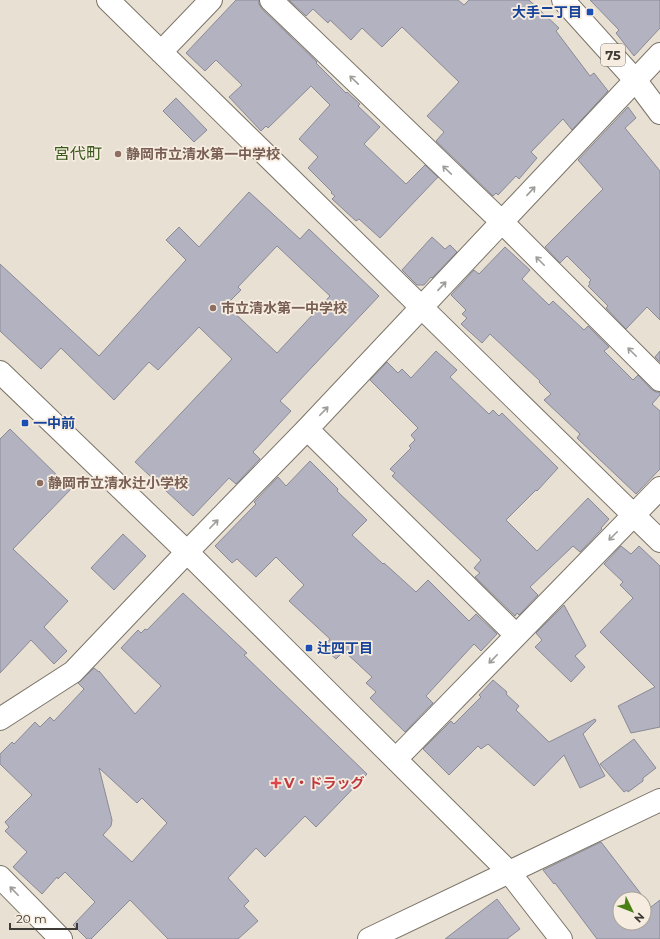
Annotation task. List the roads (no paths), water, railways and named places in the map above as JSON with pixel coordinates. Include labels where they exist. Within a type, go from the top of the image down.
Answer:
[{"type":"street","points":[[108,0],[660,541]]},
{"type":"street","points":[[161,52],[211,0]]},
{"type":"street","points":[[271,0],[502,222],[660,380]]},
{"type":"street","name":"75","points":[[563,0],[636,81],[660,113]]},
{"type":"street","points":[[0,719],[73,672],[307,429],[660,54]]},
{"type":"street","points":[[0,372],[187,552],[510,872],[561,939]]},
{"type":"street","points":[[307,429],[516,635]]},
{"type":"street","points":[[396,759],[660,488]]},
{"type":"street","points":[[369,939],[660,800]]},
{"type":"street","points":[[0,877],[61,939]]},
{"type":"place","name":"大手二丁目","points":[[590,12]]},
{"type":"place","name":"静岡市立清水第一中学校","points":[[118,154]]},
{"type":"place","name":"市立清水第一中学校","points":[[213,308]]},
{"type":"place","name":"一中前","points":[[25,423]]},
{"type":"place","name":"静岡市立清水辻小学校","points":[[40,483]]},
{"type":"place","name":"辻四丁目","points":[[309,648]]},
{"type":"place","name":"V・ドラッグ","points":[[276,783]]},
{"type":"district","name":"宮代町","points":[[78,153]]}]
